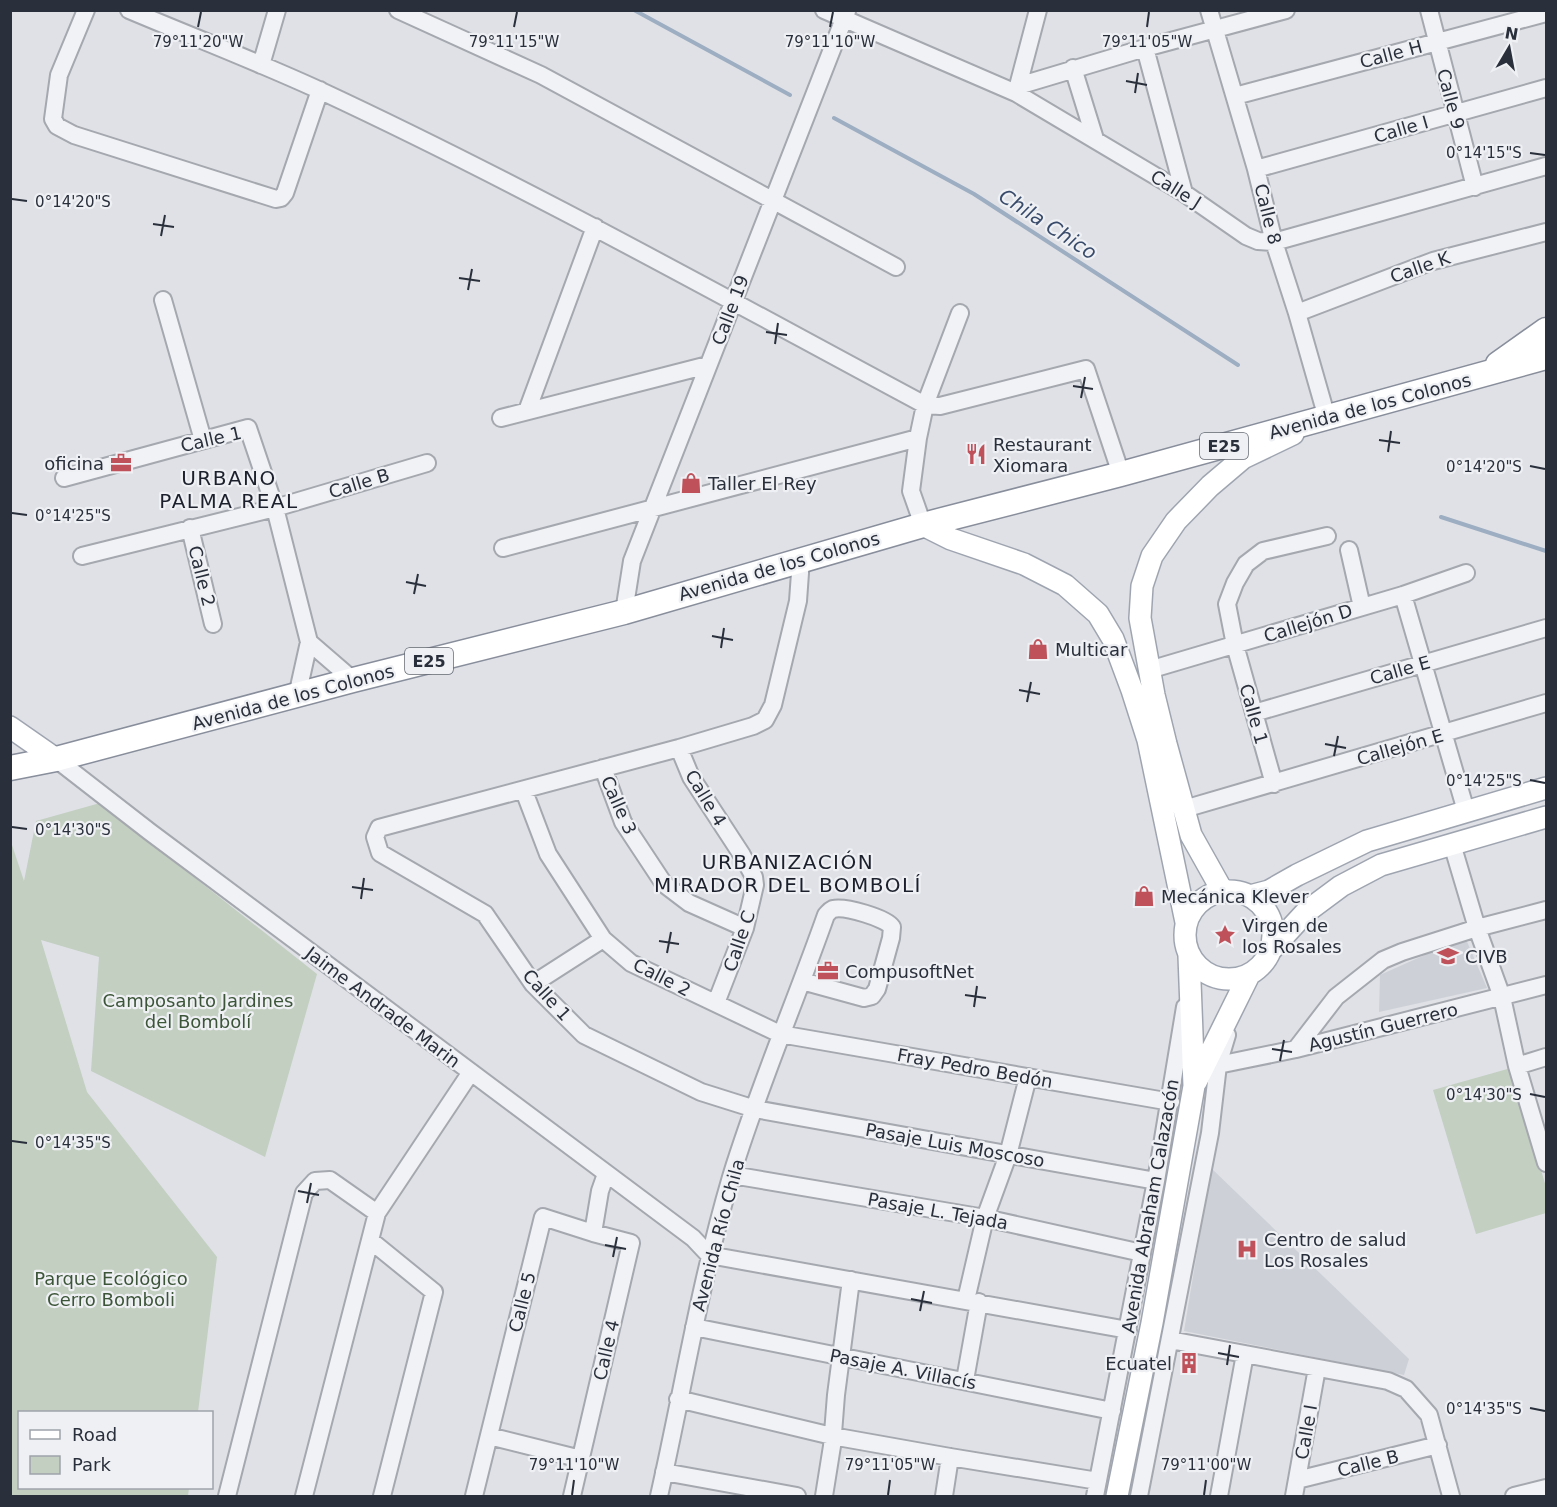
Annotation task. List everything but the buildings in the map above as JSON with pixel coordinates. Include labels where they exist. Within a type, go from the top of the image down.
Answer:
[{"type":"highway","points":[[1483,374],[1546,330]]},
{"type":"highway","name":"Avenida de los Colonos","points":[[10,768],[56,759],[353,680],[624,612],[923,525],[1120,474],[1546,357]]},
{"type":"main road","points":[[1223,892],[1198,850],[1184,809],[1149,670],[1140,618],[1142,586],[1152,556],[1176,521],[1210,486],[1243,458],[1326,418]]},
{"type":"main road","points":[[923,525],[951,539],[1024,564],[1065,585],[1098,614],[1113,639],[1148,740],[1186,922],[1184,939],[1189,956],[1199,969],[1220,979],[1235,979],[1249,975],[1260,967],[1270,951],[1306,912],[1341,886],[1382,865],[1546,817]]},
{"type":"main road","points":[[10,727],[56,759]]},
{"type":"main road","points":[[1250,896],[1269,891],[1367,841],[1546,788]]},
{"type":"main road","points":[[1186,922],[1194,906],[1203,899],[1223,892],[1235,891],[1250,896],[1267,913],[1272,923],[1273,937],[1270,951]]},
{"type":"main road","name":"Avenida Abraham Calazacón","points":[[1117,1497],[1152,1323],[1194,1086],[1189,956]]},
{"type":"main road","name":"Avenida Abraham Calazacón","points":[[1194,1086],[1249,975]]},
{"type":"street","points":[[86,10],[59,75],[53,119],[57,126],[74,135],[276,199],[281,198],[285,193],[320,90]]},
{"type":"street","points":[[129,10],[320,90],[452,154],[596,227],[925,405],[940,406],[1086,369],[1120,474]]},
{"type":"street","points":[[261,65],[277,10]]},
{"type":"street","points":[[398,10],[541,75],[896,267]]},
{"type":"street","name":"Calle J","points":[[824,10],[846,15],[1017,89],[1095,140],[1184,193],[1246,236],[1258,241],[1274,242],[1546,166]]},
{"type":"street","points":[[1017,89],[1038,10]]},
{"type":"street","name":"Calle 8","points":[[1209,10],[1326,418]]},
{"type":"street","points":[[1017,89],[1073,68],[1286,10]]},
{"type":"street","name":"Calle 9","points":[[1429,10],[1474,187]]},
{"type":"street","name":"Calle H","points":[[1235,96],[1546,13]]},
{"type":"street","name":"Calle 19","points":[[624,612],[632,561],[846,15]]},
{"type":"street","points":[[1145,48],[1184,193]]},
{"type":"street","points":[[1073,68],[1095,140]]},
{"type":"street","name":"Calle I","points":[[1256,169],[1546,88]]},
{"type":"street","points":[[527,411],[596,227]]},
{"type":"street","name":"Calle K","points":[[1297,312],[1433,261],[1546,232]]},
{"type":"street","points":[[163,300],[203,440]]},
{"type":"street","points":[[923,525],[911,491],[918,438],[925,405],[960,313]]},
{"type":"street","points":[[501,418],[708,365]]},
{"type":"street","name":"Calle 1","points":[[64,478],[248,428],[275,508],[309,642],[297,696]]},
{"type":"street","points":[[503,548],[918,438]]},
{"type":"street","name":"Calle B","points":[[82,556],[275,508],[427,463]]},
{"type":"street","name":"Calle 2","points":[[190,528],[213,624]]},
{"type":"street","name":"Calle 1","points":[[1274,784],[1235,645],[1227,604],[1246,564],[1263,551],[1327,536]]},
{"type":"street","points":[[1349,550],[1362,607]]},
{"type":"street","points":[[524,791],[679,748],[753,726],[765,720],[772,705],[792,632],[798,601],[801,559]]},
{"type":"street","name":"Callejón D","points":[[1149,670],[1404,595],[1466,573]]},
{"type":"street","points":[[1404,595],[1466,812]]},
{"type":"street","name":"Calle E","points":[[1254,713],[1546,628]]},
{"type":"street","points":[[309,642],[353,680]]},
{"type":"street","name":"Callejón E","points":[[1184,809],[1546,703]]},
{"type":"street","name":"Calle 4","points":[[679,748],[691,777],[754,877]]},
{"type":"street","name":"Jaime Andrade Marin","points":[[56,759],[150,832],[693,1238],[709,1255]]},
{"type":"street","name":"Calle 3","points":[[603,768],[623,822],[664,884],[689,903],[745,928]]},
{"type":"street","name":"Calle 1","points":[[524,791],[379,828],[375,837],[380,852],[485,914],[533,984],[584,1035],[701,1092],[755,1109]]},
{"type":"street","name":"Calle 2","points":[[524,791],[548,854],[603,939],[632,963],[780,1034]]},
{"type":"street","points":[[1452,844],[1477,928],[1502,997],[1517,1066],[1543,1136],[1546,1163]]},
{"type":"street","name":"Calle C","points":[[716,1003],[745,928],[755,892],[754,877]]},
{"type":"street","name":"Avenida Río Chila","points":[[659,1497],[709,1255],[732,1175],[780,1034],[829,911],[845,909],[884,920],[892,927],[877,989],[872,996],[864,998],[802,981]]},
{"type":"street","points":[[1296,1050],[1336,997],[1383,960],[1477,928],[1546,910]]},
{"type":"street","points":[[533,984],[603,939]]},
{"type":"street","name":"Agustín Guerrero","points":[[1218,1065],[1296,1050],[1546,984]]},
{"type":"street","name":"Avenida Abraham Calazacón","points":[[1097,1489],[1171,1102],[1189,986]]},
{"type":"street","name":"Avenida Abraham Calazacón","points":[[1139,1497],[1210,1133],[1218,1065],[1234,1006]]},
{"type":"street","name":"Fray Pedro Bedón","points":[[780,1034],[1171,1102]]},
{"type":"street","points":[[1517,1066],[1546,1057]]},
{"type":"street","points":[[304,1497],[377,1213],[471,1072]]},
{"type":"street","points":[[965,1380],[972,1301],[985,1218],[1008,1155],[1028,1077]]},
{"type":"street","name":"Pasaje Luis Moscoso","points":[[755,1109],[1156,1181]]},
{"type":"street","points":[[593,1233],[600,1191],[606,1174]]},
{"type":"street","name":"Pasaje L. Tejada","points":[[732,1175],[985,1218],[1142,1253]]},
{"type":"street","points":[[226,1497],[304,1193],[315,1181],[330,1180],[377,1213]]},
{"type":"street","name":"Calle 5","points":[[474,1497],[543,1217],[593,1233]]},
{"type":"street","name":"Calle 4","points":[[572,1497],[632,1243],[593,1233]]},
{"type":"street","points":[[370,1240],[434,1292],[382,1497]]},
{"type":"street","points":[[709,1255],[1128,1330]]},
{"type":"street","points":[[824,1497],[851,1280]]},
{"type":"street","name":"Pasaje A. Villacís","points":[[694,1327],[1112,1411]]},
{"type":"street","points":[[1170,1340],[1388,1382],[1406,1389],[1429,1415],[1452,1497]]},
{"type":"street","points":[[1219,1497],[1245,1354]]},
{"type":"street","name":"Calle I","points":[[1295,1488],[1317,1368]]},
{"type":"street","points":[[678,1399],[832,1436],[950,1457],[1097,1489]]},
{"type":"street","points":[[489,1436],[581,1459]]},
{"type":"street","name":"Calle B","points":[[1295,1488],[1438,1445]]},
{"type":"street","points":[[944,1497],[950,1457]]},
{"type":"street","points":[[664,1472],[797,1496]]},
{"type":"street","points":[[1514,1497],[1546,1488]]},
{"type":"shaded area","name":"CIVB","points":[[1465,937],[1487,988],[1379,1012],[1380,975]]},
{"type":"shaded area","name":"Centro de salud Los Rosales","points":[[1211,1168],[1409,1359],[1404,1375],[1184,1331]]},
{"type":"green space","points":[[100,803],[317,974],[265,1157],[91,1071],[99,957],[41,940],[87,1092],[217,1257],[198,1411],[18,1411],[18,1489],[189,1489],[188,1496],[11,1496],[10,839],[24,881],[36,821]]},
{"type":"green space","points":[[1511,1068],[1546,1187],[1546,1213],[1476,1234],[1433,1090]]},
{"type":"waterway","name":"Chila Chico","points":[[634,10],[790,95]]},
{"type":"waterway","name":"Chila Chico","points":[[834,118],[974,194],[1238,365]]},
{"type":"waterway","name":"Chila Chico","points":[[1441,517],[1546,551]]},
{"type":"place","name":"Restaurant Xiomara","points":[[976,454]]},
{"type":"place","name":"oficina","points":[[121,463]]},
{"type":"place","name":"Taller El Rey","points":[[691,483]]},
{"type":"place","name":"Multicar","points":[[1038,649]]},
{"type":"place","name":"Mecánica Klever","points":[[1144,896]]},
{"type":"place","name":"Virgen de los Rosales","points":[[1225,935]]},
{"type":"place","name":"CIVB","points":[[1448,956]]},
{"type":"place","name":"CompusoftNet","points":[[828,971]]},
{"type":"place","name":"Centro de salud Los Rosales","points":[[1247,1249]]},
{"type":"place","name":"Ecuatel","points":[[1189,1363]]},
{"type":"district","name":"URBANO PALMA REAL","points":[[229,490]]},
{"type":"district","name":"URBANIZACIÓN MIRADOR DEL BOMBOLÍ","points":[[788,874]]},
{"type":"park label","name":"Camposanto Jardines del Bombolí","points":[[198,1010]]},
{"type":"park label","name":"Parque Ecológico Cerro Bomboli","points":[[111,1288]]}]
